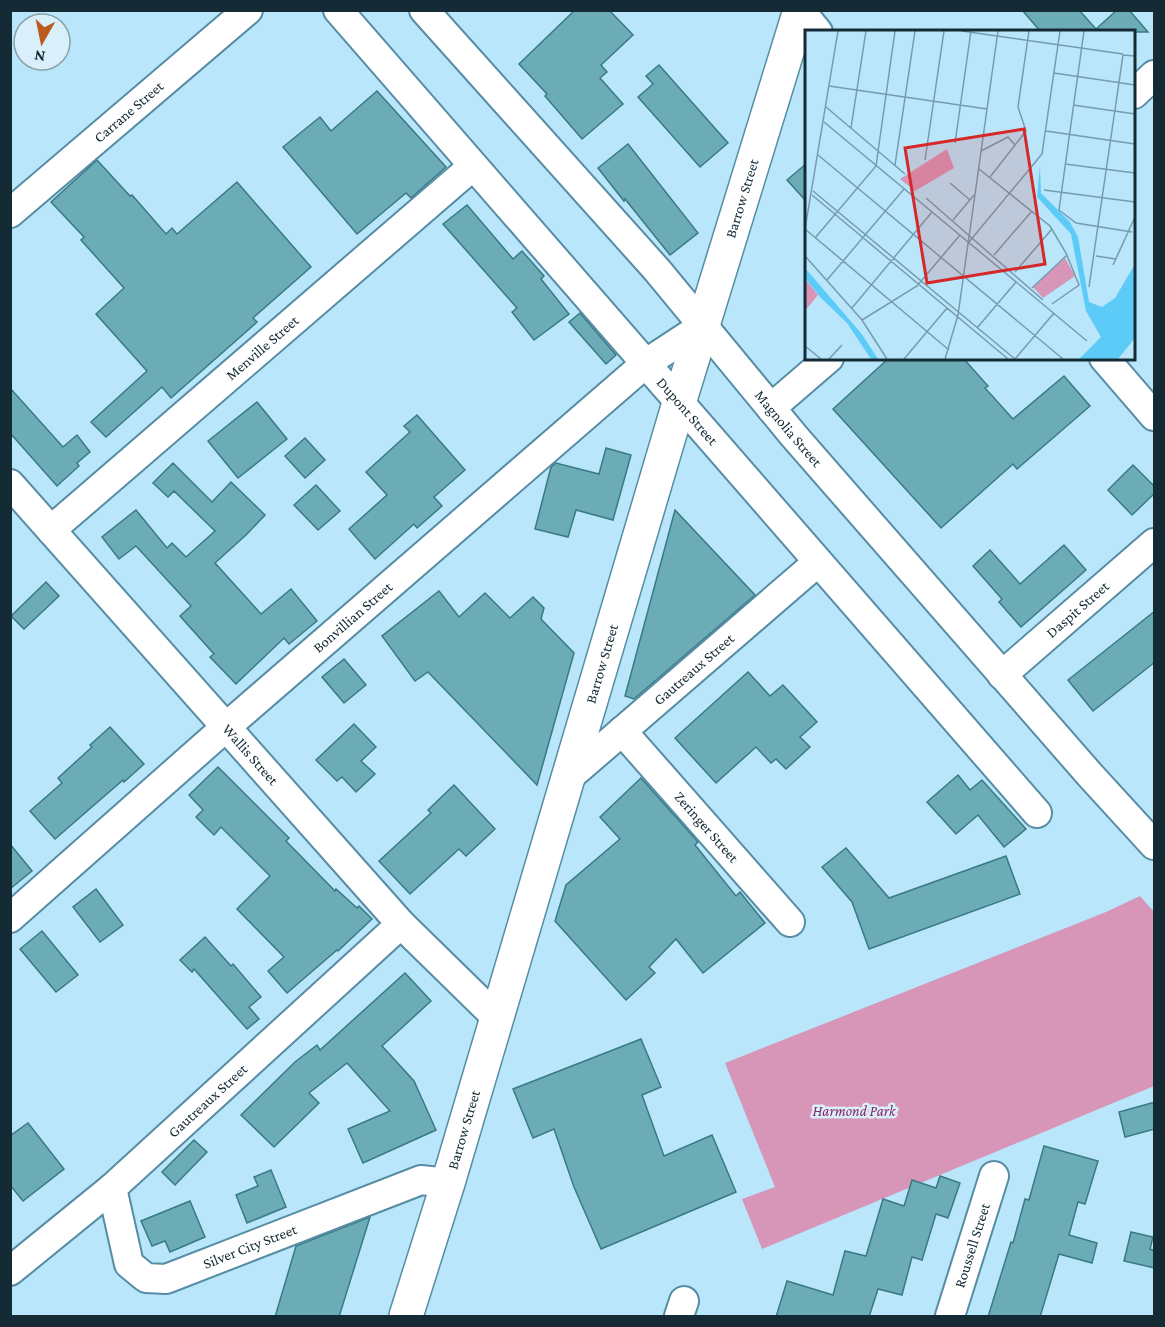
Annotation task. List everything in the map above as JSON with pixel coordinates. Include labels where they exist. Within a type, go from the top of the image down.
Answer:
[{"type":"main road","name":"Barrow Street","points":[[406,1317],[448,1183],[679,403],[800,11]]},
{"type":"street","name":"Carrane Street","points":[[10,213],[248,10]]},
{"type":"street","name":"Dupont Street","points":[[338,10],[1037,813]]},
{"type":"street","name":"Magnolia Street","points":[[424,10],[657,270],[771,408],[1002,675],[1155,845]]},
{"type":"street","points":[[800,11],[816,30]]},
{"type":"street","points":[[1135,93],[1155,75]]},
{"type":"street","name":"Menville Street","points":[[51,530],[473,166]]},
{"type":"street","name":"Bonvillian Street","points":[[10,918],[226,727],[645,364],[703,326]]},
{"type":"street","points":[[771,408],[827,360]]},
{"type":"street","points":[[1106,360],[1155,416]]},
{"type":"street","name":"Wallis Street","points":[[10,484],[401,924],[496,1017]]},
{"type":"street","name":"Daspit Street","points":[[1002,675],[1155,543]]},
{"type":"street","name":"Gautreaux Street","points":[[569,777],[818,562]]},
{"type":"street","name":"Zeringer Street","points":[[622,731],[790,922]]},
{"type":"street","name":"Gautreaux Street","points":[[10,1271],[112,1188],[401,924]]},
{"type":"street","name":"Roussell Street","points":[[950,1317],[994,1176]]},
{"type":"street","name":"Silver City Street","points":[[112,1188],[129,1264],[146,1278],[166,1279],[421,1180],[448,1183]]},
{"type":"green space","name":"Harmond Park","points":[[1140,896],[1154,912],[1154,1086],[762,1249],[742,1199],[775,1187],[725,1063],[1106,912]]},
{"type":"building","points":[[575,10],[609,10],[633,35],[601,65],[607,72],[600,78],[623,104],[582,139],[545,96],[547,94],[519,64]]},
{"type":"building","points":[[1022,10],[1079,10],[1096,29],[1117,10],[1129,10],[1148,32],[1135,32],[1135,30],[1039,30]]},
{"type":"building","points":[[659,65],[728,143],[700,167],[638,97],[653,84],[646,76]]},
{"type":"building","points":[[377,91],[446,167],[411,198],[406,193],[357,234],[283,147],[320,117],[331,131]]},
{"type":"building","points":[[628,144],[698,233],[670,255],[598,168]]},
{"type":"building","points":[[97,160],[166,234],[172,228],[177,234],[237,182],[311,267],[253,318],[257,322],[171,398],[162,387],[106,437],[91,422],[147,371],[96,314],[124,288],[81,240],[84,237],[51,202]]},
{"type":"building","points":[[805,165],[805,200],[787,180]]},
{"type":"building","points":[[467,205],[513,259],[522,251],[544,276],[541,279],[569,314],[534,340],[512,312],[517,308],[443,224]]},
{"type":"building","points":[[580,313],[616,355],[606,364],[569,322]]},
{"type":"building","points":[[887,360],[965,360],[988,386],[985,388],[1013,419],[1064,376],[1090,406],[1017,469],[1013,464],[941,528],[833,409]]},
{"type":"building","points":[[10,388],[63,447],[77,435],[90,452],[77,463],[79,466],[57,486],[10,433]]},
{"type":"building","points":[[257,402],[287,439],[238,478],[208,441]]},
{"type":"building","points":[[417,415],[465,470],[434,497],[442,506],[417,528],[414,524],[375,559],[349,529],[387,495],[366,472],[410,432],[404,426]]},
{"type":"building","points":[[305,438],[325,460],[305,478],[285,456]]},
{"type":"building","points":[[606,448],[631,455],[613,520],[576,510],[568,537],[535,529],[551,467],[556,463],[599,474]]},
{"type":"building","points":[[173,463],[212,502],[231,482],[265,515],[215,563],[261,614],[291,589],[317,621],[289,644],[284,638],[236,684],[210,657],[214,654],[180,616],[191,606],[136,546],[119,559],[102,537],[136,510],[167,548],[172,543],[186,557],[215,531],[174,491],[168,497],[153,483]]},
{"type":"building","points":[[1133,465],[1155,487],[1155,493],[1132,515],[1108,490]]},
{"type":"building","points":[[316,485],[340,511],[318,530],[294,505]]},
{"type":"building","points":[[675,510],[755,595],[634,699],[625,696]]},
{"type":"building","points":[[1064,545],[1086,570],[1021,627],[999,602],[1002,599],[973,566],[990,550],[1020,584]]},
{"type":"building","points":[[46,582],[59,596],[24,629],[11,616]]},
{"type":"building","points":[[439,591],[459,617],[485,593],[510,618],[533,597],[544,608],[541,619],[574,653],[537,785],[428,672],[415,681],[382,636]]},
{"type":"building","points":[[1155,611],[1155,662],[1093,711],[1068,680]]},
{"type":"building","points":[[344,659],[366,685],[344,703],[322,677]]},
{"type":"building","points":[[748,672],[770,696],[783,685],[817,722],[800,737],[810,747],[786,769],[776,759],[771,763],[756,747],[716,783],[675,738]]},
{"type":"building","points":[[354,724],[376,747],[361,761],[375,774],[356,792],[342,777],[337,781],[316,760]]},
{"type":"building","points":[[110,727],[144,764],[55,839],[30,811],[62,783],[58,778]]},
{"type":"building","points":[[218,767],[289,838],[286,841],[335,891],[336,889],[357,908],[359,906],[372,919],[338,951],[287,993],[268,971],[284,957],[237,909],[270,876],[221,827],[214,835],[196,817],[203,810],[189,795]]},
{"type":"building","points":[[958,775],[970,790],[982,780],[1026,829],[1004,847],[978,815],[956,834],[927,802]]},
{"type":"building","points":[[641,778],[698,842],[695,845],[736,896],[740,892],[765,923],[703,973],[676,939],[649,967],[655,973],[626,1000],[555,921],[566,885],[620,839],[600,817]]},
{"type":"building","points":[[454,785],[495,829],[466,856],[459,849],[410,894],[379,861],[431,813],[428,810]]},
{"type":"building","points":[[10,844],[32,871],[10,889]]},
{"type":"building","points":[[846,848],[889,898],[1006,856],[1020,894],[869,949],[852,902],[822,867]]},
{"type":"building","points":[[96,889],[123,925],[100,942],[73,907]]},
{"type":"building","points":[[42,931],[78,975],[56,992],[20,949]]},
{"type":"building","points":[[205,937],[231,966],[233,964],[261,997],[249,1007],[259,1019],[247,1029],[194,969],[192,972],[180,960]]},
{"type":"building","points":[[405,973],[431,1001],[382,1046],[414,1081],[436,1130],[363,1163],[348,1129],[390,1111],[347,1063],[309,1093],[319,1103],[274,1147],[241,1115],[295,1062],[317,1045],[320,1050]]},
{"type":"building","points":[[641,1039],[661,1087],[642,1095],[664,1156],[712,1135],[736,1192],[601,1249],[574,1187],[554,1129],[533,1138],[513,1089]]},
{"type":"building","points":[[1155,1102],[1155,1129],[1125,1137],[1119,1112]]},
{"type":"building","points":[[28,1123],[64,1169],[23,1201],[10,1185],[10,1136]]},
{"type":"building","points":[[194,1140],[207,1152],[175,1185],[162,1172]]},
{"type":"building","points":[[1044,1146],[1098,1161],[1085,1204],[1078,1202],[1069,1235],[1097,1243],[1092,1263],[1059,1254],[1040,1317],[988,1317],[1025,1199],[1029,1200]]},
{"type":"building","points":[[271,1170],[286,1207],[247,1223],[236,1195],[258,1186],[254,1177]]},
{"type":"building","points":[[940,1176],[960,1183],[948,1218],[936,1214],[922,1260],[912,1257],[902,1295],[878,1289],[869,1317],[776,1317],[787,1281],[833,1295],[845,1251],[866,1256],[883,1199],[904,1206],[912,1180],[936,1188]]},
{"type":"building","points":[[190,1201],[205,1237],[170,1252],[165,1241],[152,1246],[141,1221]]},
{"type":"building","points":[[370,1217],[339,1317],[275,1317],[296,1246]]},
{"type":"building","points":[[1131,1232],[1153,1237],[1150,1249],[1155,1251],[1155,1268],[1124,1261]]}]
